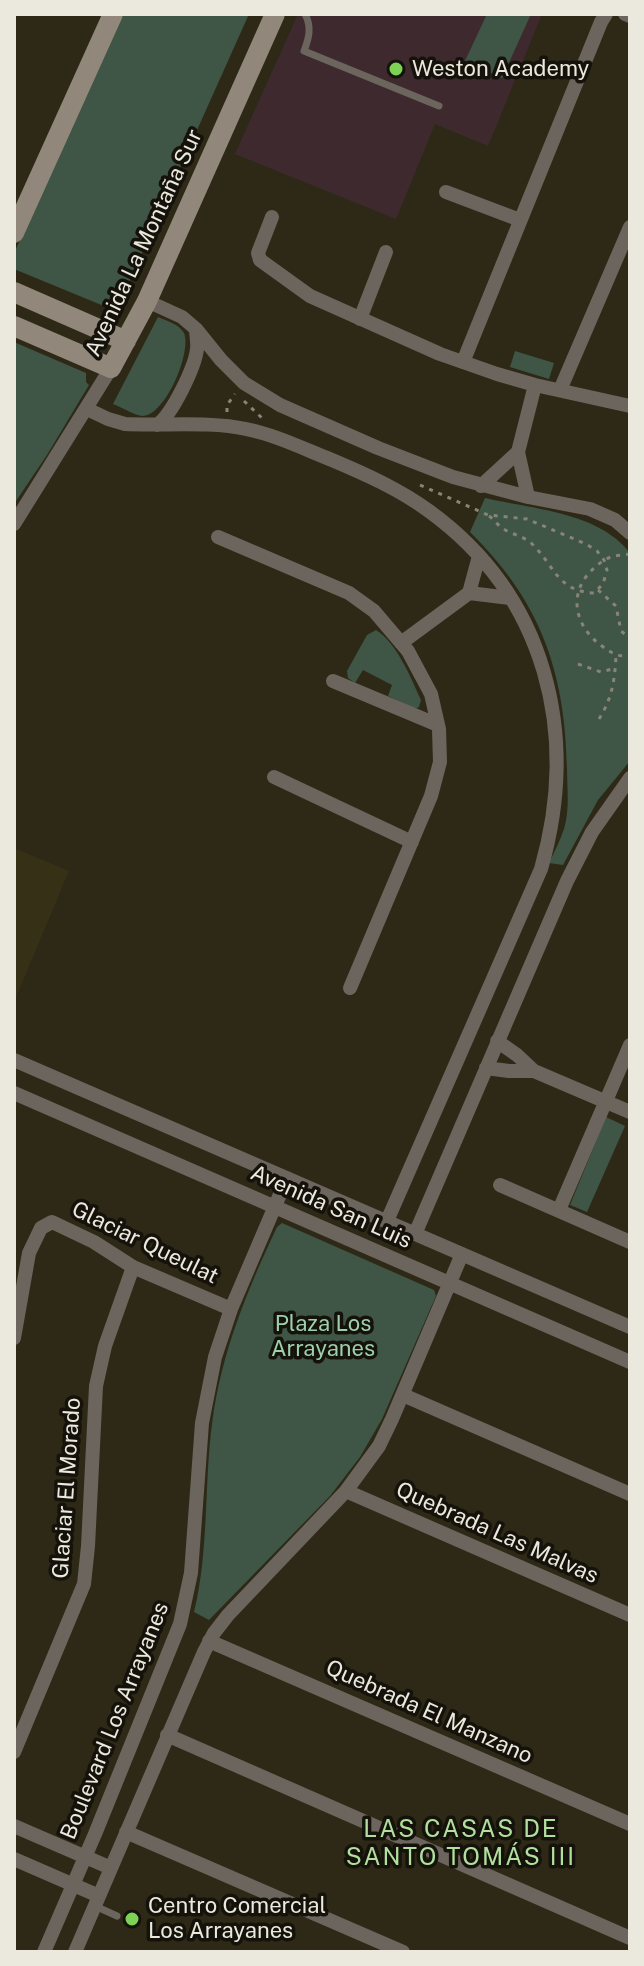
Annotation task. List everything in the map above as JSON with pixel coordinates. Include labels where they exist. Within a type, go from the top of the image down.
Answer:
[{"type":"street","points":[[14,233],[113,14]]},
{"type":"street","name":"Avenida La Montaña Sur","points":[[14,524],[87,409],[147,301],[275,14]]},
{"type":"street","points":[[463,362],[606,14]]},
{"type":"street","points":[[446,192],[520,220]]},
{"type":"street","points":[[272,217],[258,253],[260,260],[310,296],[463,362],[535,385],[630,406]]},
{"type":"street","points":[[560,390],[630,227]]},
{"type":"street","points":[[360,319],[386,252]]},
{"type":"street","points":[[14,292],[126,341]]},
{"type":"street","points":[[147,301],[182,317],[196,329],[231,372],[267,399],[378,448],[481,486],[590,509],[615,520],[630,533]]},
{"type":"street","points":[[14,326],[111,368]]},
{"type":"street","points":[[157,425],[171,408],[190,372],[197,349],[196,329]]},
{"type":"street","points":[[528,497],[518,452],[535,385]]},
{"type":"street","points":[[87,409],[115,422],[231,426],[254,430],[361,473],[407,497],[442,520],[479,556],[522,617],[541,660],[557,743],[556,795],[541,869],[387,1221]]},
{"type":"street","points":[[481,486],[518,452]]},
{"type":"street","points":[[218,537],[349,593],[374,611],[408,651],[431,694],[438,725],[440,762],[431,796],[350,988]]},
{"type":"street","points":[[401,643],[469,593],[479,556]]},
{"type":"street","points":[[469,593],[510,598]]},
{"type":"street","points":[[333,681],[438,725]]},
{"type":"street","points":[[274,777],[412,842]]},
{"type":"street","points":[[415,1234],[567,881],[592,832],[630,778]]},
{"type":"street","points":[[541,869],[567,881]]},
{"type":"street","points":[[497,1041],[534,1071],[630,1112]]},
{"type":"street","points":[[559,1210],[630,1045]]},
{"type":"street","name":"Avenida San Luis","points":[[14,1060],[630,1327]]},
{"type":"street","points":[[486,1068],[534,1071]]},
{"type":"street","name":"Avenida San Luis","points":[[14,1093],[630,1362]]},
{"type":"street","name":"Boulevard Los Arrayanes","points":[[44,1952],[185,1608],[191,1573],[204,1406],[215,1357],[231,1309],[287,1178]]},
{"type":"street","points":[[500,1185],[630,1242]]},
{"type":"street","name":"Glaciar Queulat","points":[[14,1338],[29,1253],[41,1228],[52,1222],[94,1242],[133,1267],[231,1309]]},
{"type":"street","points":[[75,1952],[209,1641],[228,1615],[346,1491],[379,1446],[462,1254]]},
{"type":"street","name":"Glaciar El Morado","points":[[14,1752],[21,1717],[84,1584],[96,1386],[105,1346],[133,1267]]},
{"type":"street","points":[[403,1395],[630,1494]]},
{"type":"street","name":"Quebrada Las Malvas","points":[[346,1491],[630,1615]]},
{"type":"street","name":"Quebrada El Manzano","points":[[209,1641],[630,1824]]},
{"type":"street","points":[[167,1735],[630,1938]]},
{"type":"street","points":[[14,1826],[111,1868]]},
{"type":"street","points":[[126,1832],[403,1952]]},
{"type":"street","points":[[14,1859],[73,1885],[97,1901]]},
{"type":"lane","points":[[305,14],[310,32],[304,51],[439,106]]},
{"type":"lane","points":[[97,1901],[117,1916]]},
{"type":"path","points":[[226,420],[227,405],[235,393]]},
{"type":"path","points":[[417,485],[488,515],[527,519],[586,544],[604,560],[607,570],[603,584],[594,593],[579,592],[552,570],[530,542],[503,528],[488,515]]},
{"type":"path","points":[[630,554],[604,560],[584,577],[577,609],[582,626],[594,641],[616,655],[630,656]]},
{"type":"path","points":[[598,590],[616,606],[621,631],[630,638]]},
{"type":"path","points":[[599,719],[611,696],[616,655]]},
{"type":"path","points":[[578,664],[601,672],[616,668]]},
{"type":"shaded area","name":"Weston Academy","points":[[298,14],[542,14],[488,146],[435,124],[396,219],[235,154]]},
{"type":"shaded area","points":[[14,848],[69,871],[14,1002]]},
{"type":"green space","points":[[123,14],[249,14],[116,311],[14,269],[14,253]]},
{"type":"green space","points":[[487,14],[531,14],[502,78],[465,61]]},
{"type":"green space","points":[[158,317],[182,330],[184,354],[175,381],[160,406],[142,416],[113,404]]},
{"type":"green space","points":[[14,342],[86,373],[89,385],[14,504]]},
{"type":"green space","points":[[515,351],[554,363],[549,379],[510,367]]},
{"type":"green space","points":[[485,498],[583,520],[617,539],[630,553],[630,761],[598,800],[563,865],[549,863],[564,829],[568,807],[561,699],[554,668],[531,611],[494,558],[470,532]]},
{"type":"green space","points":[[376,630],[403,662],[421,700],[419,707],[415,709],[388,696],[392,685],[363,670],[355,683],[348,678],[347,671],[367,635]]},
{"type":"green space","points":[[606,1117],[625,1126],[587,1212],[570,1205]]},
{"type":"green space","name":"Plaza Los Arrayanes","points":[[282,1223],[434,1290],[436,1296],[382,1419],[360,1457],[330,1496],[209,1620],[194,1612],[202,1566],[216,1398],[246,1299],[277,1227]]},
{"type":"place","name":"Weston Academy","points":[[396,69]]},
{"type":"place","name":"Centro Comercial Los Arrayanes","points":[[132,1919]]},
{"type":"district","name":"LAS CASAS DE SANTO TOMÁS III","points":[[461,1844]]}]
